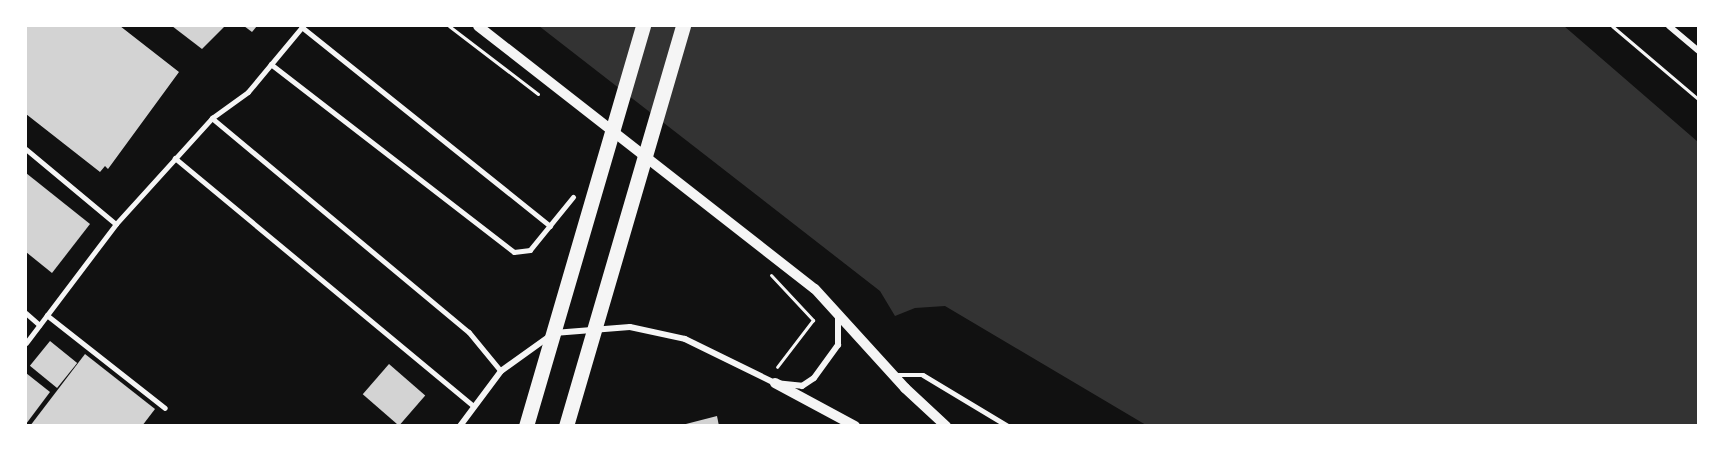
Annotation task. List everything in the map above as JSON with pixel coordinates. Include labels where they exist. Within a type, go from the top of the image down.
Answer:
[{"type":"highway","points":[[526,426],[643,26]]},
{"type":"highway","points":[[566,426],[683,26]]},
{"type":"street","points":[[478,26],[832,306],[894,375],[946,426]]},
{"type":"street","points":[[1669,26],[1698,50]]},
{"type":"street","points":[[775,383],[802,386],[814,378],[838,345],[841,325],[832,306]]},
{"type":"street","points":[[460,426],[501,371],[554,333],[595,327],[630,327],[685,339],[775,383],[855,426]]},
{"type":"lane","points":[[26,343],[116,224],[212,118],[248,92],[302,26],[550,226]]},
{"type":"lane","points":[[271,64],[514,252],[530,250],[573,197]]},
{"type":"lane","points":[[212,118],[469,332],[501,371]]},
{"type":"lane","points":[[26,149],[116,224]]},
{"type":"lane","points":[[175,158],[474,406]]},
{"type":"lane","points":[[26,313],[40,325]]},
{"type":"lane","points":[[47,315],[165,408]]},
{"type":"lane","points":[[894,375],[923,375],[1008,426]]},
{"type":"path","points":[[1612,26],[1698,99]]},
{"type":"shaded area","points":[[539,26],[1564,26],[1698,142],[1698,425],[1146,425],[945,306],[915,308],[895,316],[880,291]]},
{"type":"building","points":[[26,26],[120,26],[179,72],[108,169],[105,166],[100,172],[26,114]]},
{"type":"building","points":[[172,26],[225,26],[202,49]]},
{"type":"building","points":[[244,26],[257,26],[252,32]]},
{"type":"building","points":[[26,173],[90,224],[52,273],[26,252]]},
{"type":"building","points":[[50,341],[77,363],[57,388],[30,366]]},
{"type":"building","points":[[85,354],[155,409],[142,426],[30,426]]},
{"type":"building","points":[[389,364],[425,395],[399,426],[363,394]]},
{"type":"building","points":[[26,373],[50,392],[26,424]]},
{"type":"building","points":[[717,416],[719,426],[682,426],[682,425]]}]
